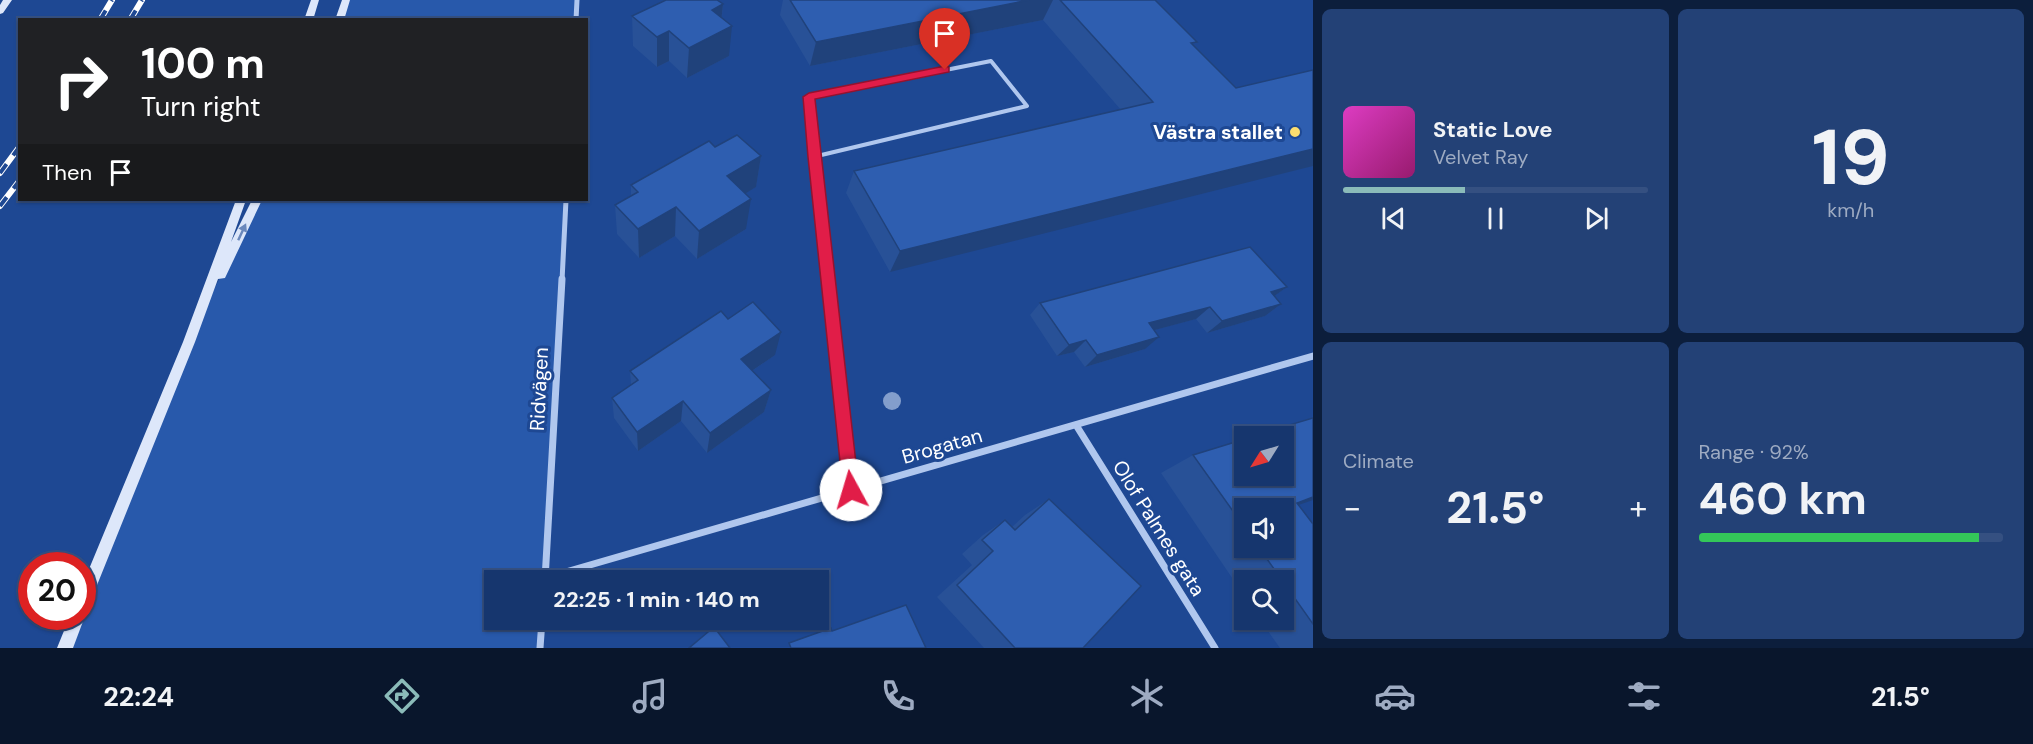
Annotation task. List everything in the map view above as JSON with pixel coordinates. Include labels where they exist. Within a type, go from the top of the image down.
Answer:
[{"type":"main road","points":[[0,11],[8,0]]},
{"type":"main road","points":[[309,18],[315,0]]},
{"type":"main road","points":[[340,18],[346,0]]},
{"type":"main road","points":[[96,571],[189,342],[241,201]]},
{"type":"main road","points":[[189,342],[257,201]]},
{"type":"main road","points":[[65,648],[72,630]]},
{"type":"street","points":[[576,18],[577,0]]},
{"type":"street","name":"Ridvägen","points":[[545,570],[566,201]]},
{"type":"street","name":"Brogatan","points":[[576,570],[1313,356]]},
{"type":"street","name":"Olof Palmes gata","points":[[1076,425],[1215,648]]},
{"type":"street","points":[[540,648],[541,630]]},
{"type":"lane","points":[[813,157],[1027,106],[991,61],[809,97],[813,157],[851,490]]},
{"type":"shaded area","points":[[346,0],[577,0],[576,18],[340,18]]},
{"type":"shaded area","points":[[257,201],[566,201],[546,570],[484,570],[484,630],[541,630],[540,648],[65,648],[75,630],[96,630],[96,573],[189,342]]},
{"type":"building","points":[[666,0],[717,0],[723,4],[712,10],[732,26],[689,48],[669,31],[657,37],[632,16]]},
{"type":"building","points":[[790,0],[1029,0],[816,42]]},
{"type":"building","points":[[1060,0],[1155,0],[1197,42],[1191,43],[1236,88],[1313,70],[1313,149],[900,251],[854,171],[1153,102]]},
{"type":"building","points":[[737,135],[761,156],[727,176],[751,199],[699,231],[676,207],[638,229],[615,205],[638,192],[631,185],[709,141],[715,147]]},
{"type":"building","points":[[1250,247],[1287,287],[1271,292],[1281,304],[1222,321],[1210,307],[1149,323],[1159,337],[1097,355],[1086,340],[1069,345],[1040,303]]},
{"type":"building","points":[[753,302],[781,332],[741,359],[771,390],[710,433],[683,401],[637,432],[612,398],[638,380],[630,371],[721,311],[728,319]]},
{"type":"building","points":[[1313,418],[1313,497],[1297,503],[1313,524],[1313,624],[1294,597],[1294,570],[1275,570],[1266,558],[1294,558],[1294,498],[1234,498],[1234,513],[1193,455],[1234,442],[1234,486],[1294,486],[1294,426],[1286,426]]},
{"type":"building","points":[[1049,499],[1141,586],[1083,648],[1015,648],[957,585],[993,551],[982,540],[1005,520],[1015,530]]},
{"type":"building","points":[[906,605],[926,648],[791,648],[789,643],[831,628],[832,631]]},
{"type":"building","points":[[710,630],[716,630],[730,648],[689,648]]},
{"type":"railway","points":[[101,18],[112,0]]},
{"type":"railway","points":[[131,18],[142,0]]},
{"type":"railway","points":[[0,173],[18,149]]},
{"type":"railway","points":[[0,206],[18,183]]},
{"type":"place","name":"Västra stallet","points":[[1295,132]]},
{"type":"route","points":[[851,490],[813,157],[809,97],[945,70]]}]
